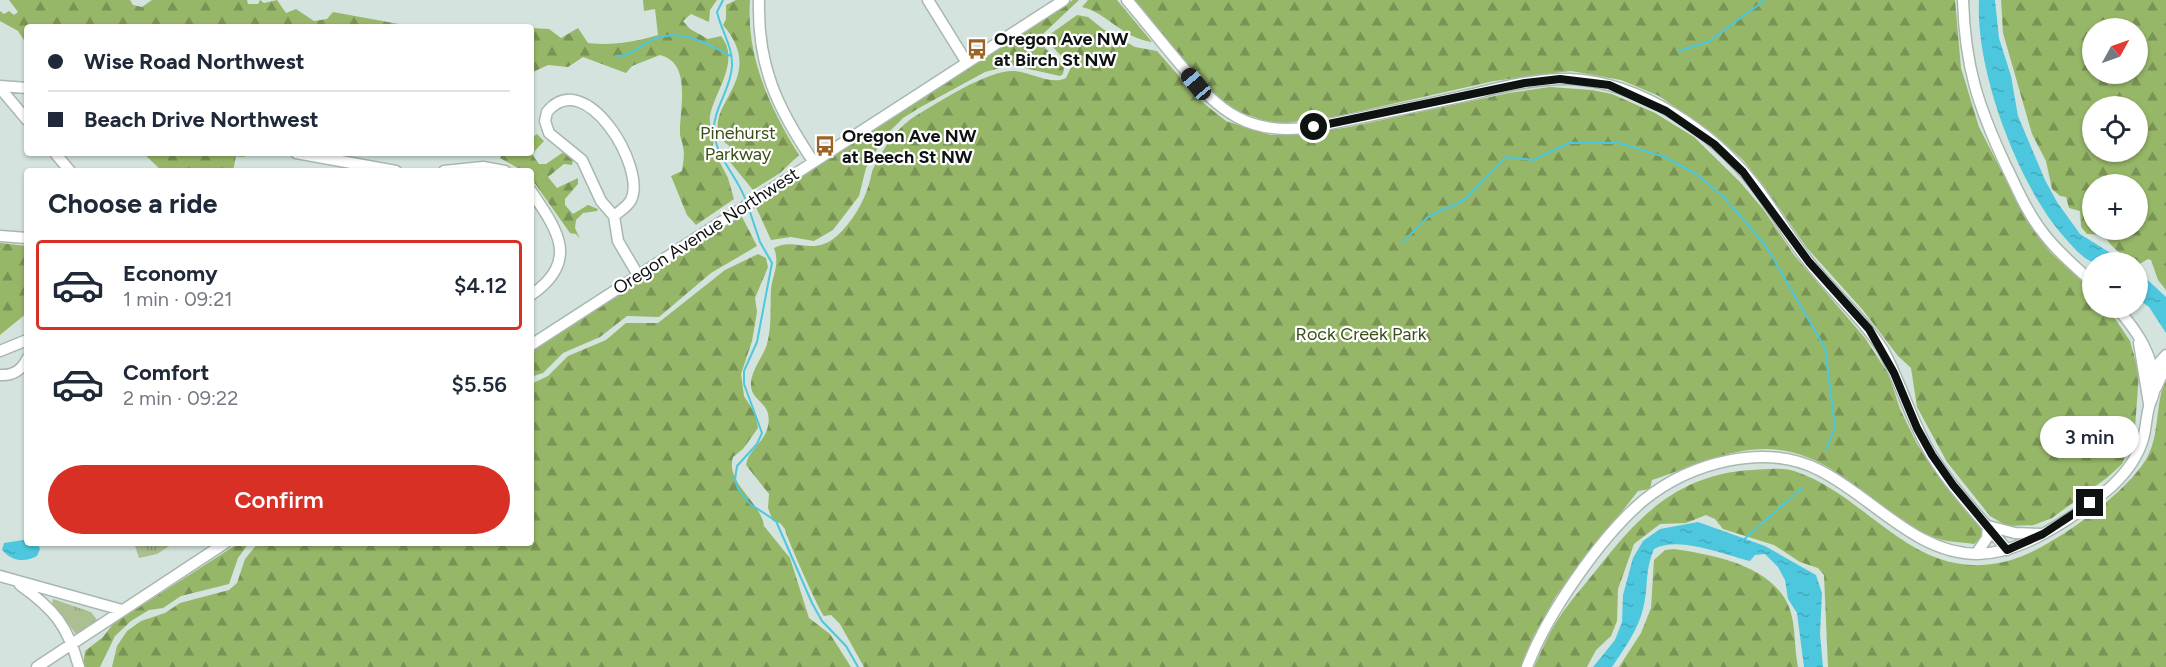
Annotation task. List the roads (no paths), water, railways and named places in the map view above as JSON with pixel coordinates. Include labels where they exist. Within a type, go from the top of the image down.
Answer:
[{"type":"street","points":[[759,0],[760,44],[770,83],[784,114],[813,161]]},
{"type":"street","points":[[928,0],[967,63]]},
{"type":"street","name":"Oregon Avenue Northwest","points":[[534,343],[1064,0]]},
{"type":"street","points":[[1127,0],[1214,102],[1238,119],[1264,128],[1284,130],[1314,127],[1525,83],[1560,79],[1609,85],[1666,111],[1714,144],[1743,172],[1809,262],[1869,329],[1894,373],[1917,428],[1932,455],[1953,485],[2007,550]]},
{"type":"street","points":[[1963,0],[1969,70],[1977,99],[1995,142],[2025,205],[2041,231],[2082,272]]},
{"type":"street","points":[[0,87],[24,88]]},
{"type":"street","points":[[0,87],[24,116]]},
{"type":"street","points":[[614,216],[629,203],[633,190],[626,158],[614,131],[604,117],[580,103],[572,100],[559,102],[546,115],[548,130],[582,160],[601,201],[614,216],[618,242],[638,275]]},
{"type":"street","points":[[58,156],[68,168]]},
{"type":"street","points":[[308,156],[354,168]]},
{"type":"street","points":[[534,196],[555,229],[561,252],[559,265],[550,280],[534,293]]},
{"type":"street","points":[[0,236],[24,238]]},
{"type":"street","points":[[2124,318],[2143,343],[2154,391]]},
{"type":"street","points":[[0,351],[24,341]]},
{"type":"street","points":[[2143,343],[2166,354],[2148,370],[2146,398],[2149,405]]},
{"type":"street","points":[[0,375],[8,376],[21,369],[24,364]]},
{"type":"street","points":[[2148,370],[2166,366]]},
{"type":"street","points":[[1527,667],[1552,613],[1619,525],[1666,484],[1715,464],[1754,457],[1789,459],[1816,468],[1840,481],[1920,537],[1940,547],[1976,554],[2007,550],[2043,534],[2079,512],[2124,475],[2135,459],[2142,441],[2149,405],[2166,366]]},
{"type":"street","points":[[1988,526],[2015,534],[2043,534]]},
{"type":"street","points":[[1976,554],[1987,538],[1988,526]]},
{"type":"street","points":[[37,667],[220,546]]},
{"type":"street","points":[[0,576],[122,610]]},
{"type":"street","points":[[12,579],[53,612],[67,631],[79,667]]},
{"type":"water","points":[[1979,0],[1995,0],[1999,38],[2011,76],[2018,116],[2045,180],[2057,202],[2082,235],[2082,240],[2090,240],[2109,252],[2082,252],[2082,255],[2048,216],[2031,189],[2003,126],[1992,92],[1980,28]]},
{"type":"water","points":[[2148,280],[2166,297],[2166,333],[2149,307]]},
{"type":"water","points":[[1698,522],[1765,546],[1816,575],[1822,593],[1820,634],[1823,667],[1804,667],[1797,613],[1788,599],[1785,580],[1778,567],[1765,554],[1755,555],[1750,561],[1702,548],[1675,544],[1654,549],[1649,565],[1641,617],[1612,667],[1593,667],[1615,640],[1622,622],[1623,595],[1633,558],[1643,541],[1660,529]]},
{"type":"water","points":[[23,540],[24,546],[39,546],[40,549],[37,556],[27,560],[18,560],[2,550],[4,543]]},
{"type":"waterway","points":[[723,0],[717,12],[731,52],[732,66],[716,116],[714,133],[723,160],[746,201]]},
{"type":"waterway","points":[[1678,51],[1708,42],[1765,0]]},
{"type":"waterway","points":[[616,56],[629,53],[659,37],[670,35],[701,41],[731,56]]},
{"type":"waterway","points":[[1402,243],[1429,216],[1464,200],[1506,157],[1533,160],[1569,143],[1619,143],[1665,157],[1696,174],[1723,196],[1766,246],[1825,348],[1835,427],[1826,450]]},
{"type":"waterway","points":[[749,209],[760,242],[772,263],[757,342],[744,371],[744,384],[762,433],[757,444],[737,466],[735,479],[738,489],[750,504],[776,521],[822,621],[846,646],[858,667]]},
{"type":"waterway","points":[[1741,542],[1802,488]]},
{"type":"place","name":"Oregon Ave NW at Birch St NW","points":[[977,49]]},
{"type":"place","name":"Oregon Ave NW at Beech St NW","points":[[825,146]]},
{"type":"park label","name":"Pinehurst Parkway","points":[[738,143]]},
{"type":"park label","name":"Rock Creek Park","points":[[1361,334]]}]
